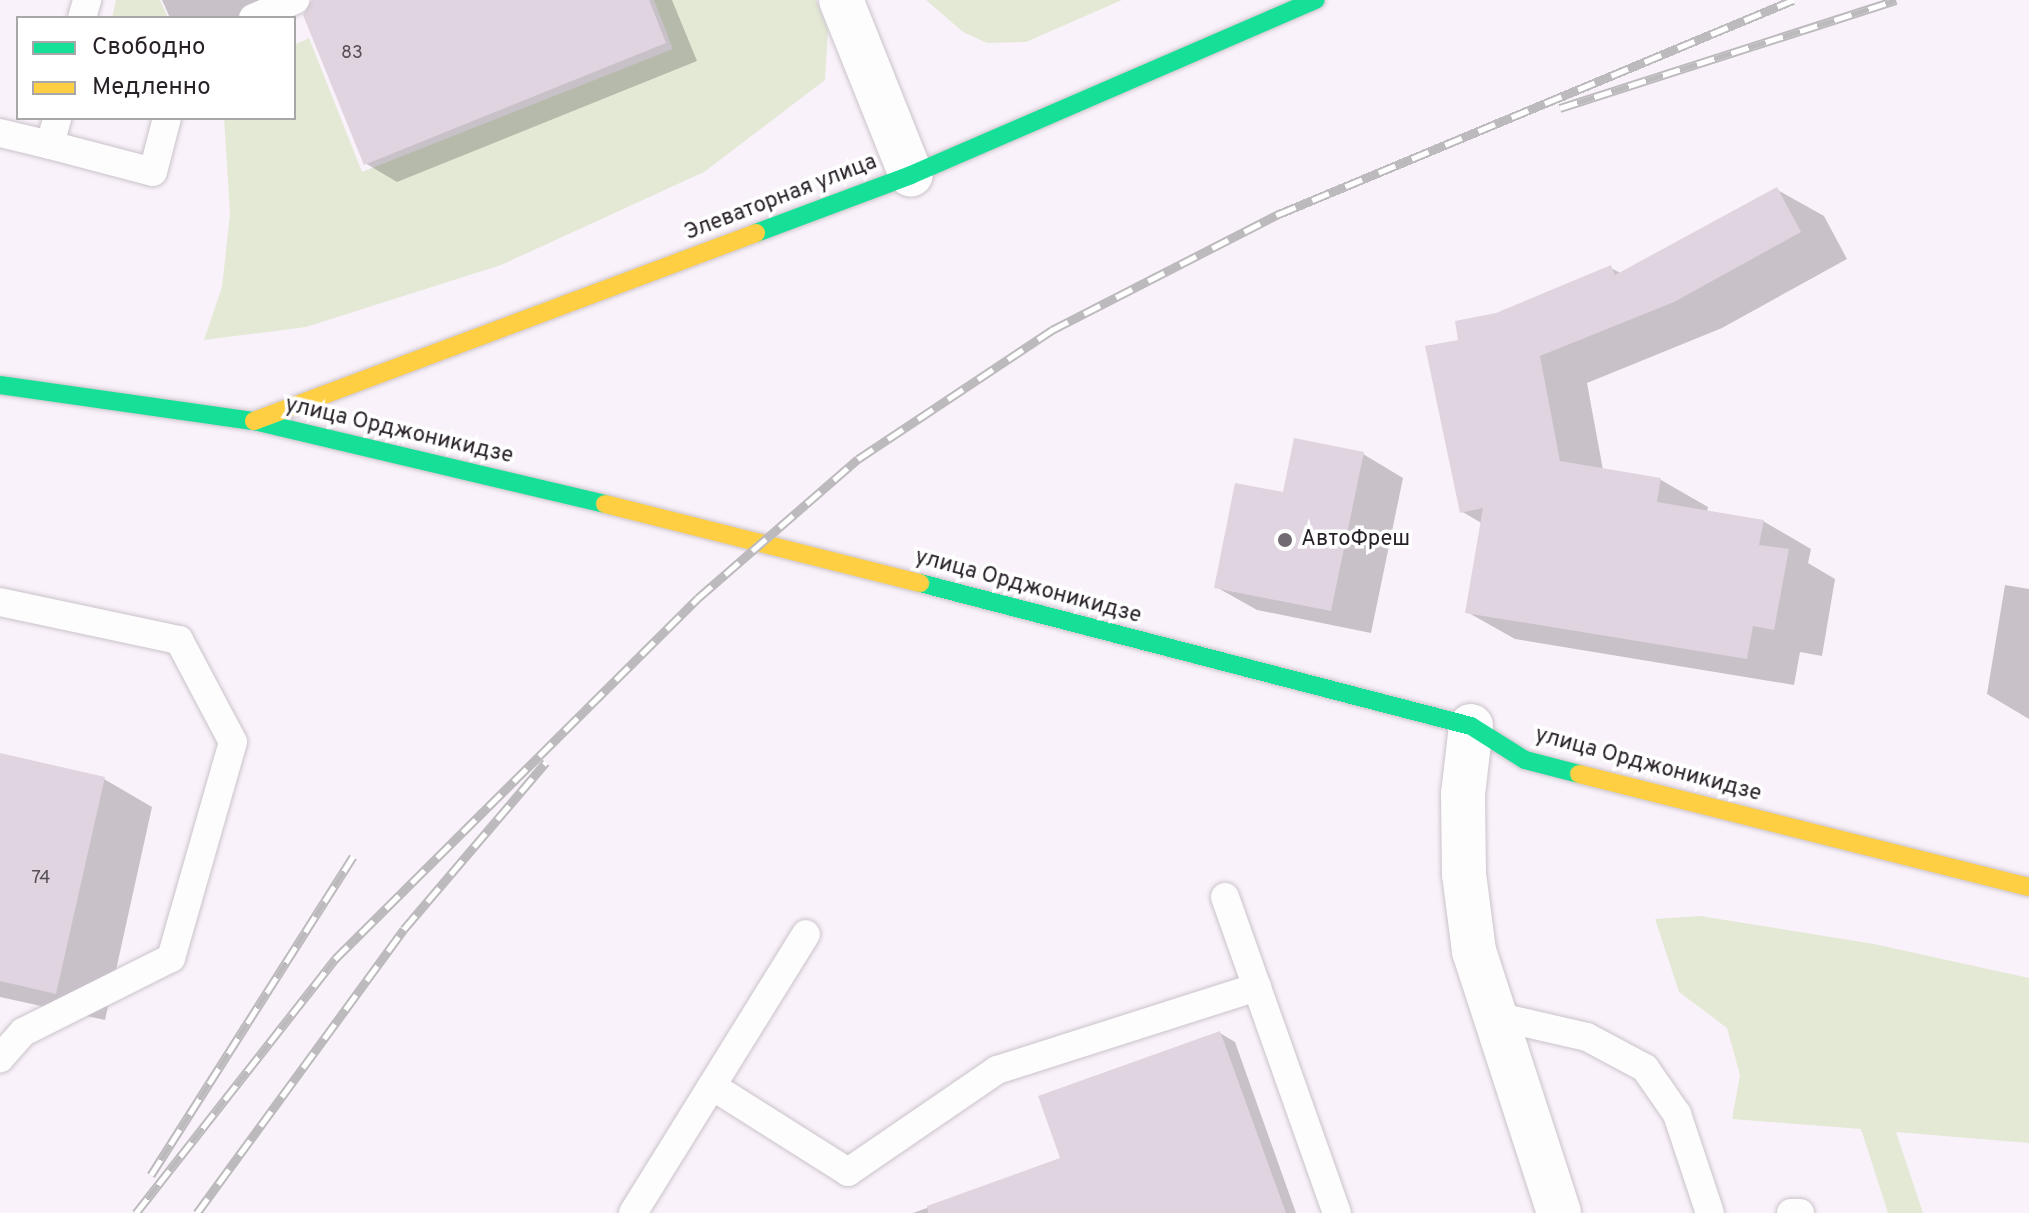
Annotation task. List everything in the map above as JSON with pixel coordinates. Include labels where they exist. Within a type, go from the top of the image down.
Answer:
[{"type":"main road","name":"Элеваторная улица","points":[[254,421],[911,175],[1316,0]]},
{"type":"main road","name":"улица Орджоникидзе","points":[[0,385],[254,421],[760,541],[1471,726],[1525,760],[2029,887]]},
{"type":"street","points":[[841,0],[911,175]]},
{"type":"street","points":[[1471,726],[1463,794],[1464,874],[1474,951],[1491,1015],[1559,1213]]},
{"type":"lane","points":[[258,16],[295,0]]},
{"type":"lane","points":[[0,133],[54,132],[153,172],[166,120]]},
{"type":"lane","points":[[0,602],[179,640],[233,742],[171,958],[23,1032],[0,1058]]},
{"type":"lane","points":[[1225,897],[1337,1213]]},
{"type":"lane","points":[[633,1213],[806,934]]},
{"type":"lane","points":[[712,1086],[848,1172],[997,1070],[1257,987]]},
{"type":"lane","points":[[1491,1015],[1587,1037],[1645,1068],[1677,1114],[1710,1213]]},
{"type":"lane","points":[[1791,1213],[1800,1213]]},
{"type":"green space","points":[[116,0],[160,0],[167,16],[112,16]]},
{"type":"green space","points":[[654,0],[816,0],[828,30],[825,80],[704,172],[501,265],[306,327],[204,340],[222,287],[230,214],[224,120],[296,120],[296,44],[309,38],[362,172],[673,49]]},
{"type":"green space","points":[[926,0],[1122,0],[1026,42],[987,43],[963,32]]},
{"type":"green space","points":[[1700,916],[1874,944],[2029,978],[2029,1143],[1896,1132],[1923,1213],[1888,1213],[1861,1129],[1732,1119],[1740,1075],[1727,1028],[1679,992],[1655,919]]},
{"type":"building","points":[[312,0],[649,0],[666,43],[364,165],[303,15]]},
{"type":"building","points":[[1777,187],[1801,232],[1674,302],[1540,356],[1560,461],[1661,478],[1657,502],[1764,520],[1759,545],[1789,549],[1774,630],[1753,626],[1747,659],[1465,613],[1483,508],[1460,513],[1425,346],[1458,340],[1455,321],[1496,313],[1611,265],[1615,275]]},
{"type":"building","name":"АвтоФреш","points":[[1294,438],[1364,452],[1331,611],[1214,588],[1235,483],[1283,492]]},
{"type":"building","points":[[0,753],[105,777],[56,994],[0,981]]},
{"type":"building","points":[[1220,1031],[1286,1213],[928,1213],[927,1206],[1060,1158],[1038,1096]]},
{"type":"railway","points":[[136,1213],[335,959],[698,598],[858,459],[1052,330],[1279,214],[1793,0]]},
{"type":"railway","points":[[1560,108],[1896,0]]},
{"type":"railway","points":[[197,1213],[404,929],[546,762]]},
{"type":"railway","points":[[151,1175],[353,857]]},
{"type":"traffic: fast","points":[[756,233],[911,175],[1316,0]]},
{"type":"traffic: fast","points":[[0,385],[254,421],[605,504]]},
{"type":"traffic: fast","points":[[920,583],[1471,726],[1525,760],[1579,774]]},
{"type":"traffic: slow","points":[[254,421],[756,233]]},
{"type":"traffic: slow","points":[[605,504],[920,583]]},
{"type":"traffic: slow","points":[[1579,774],[2029,887]]},
{"type":"place","name":"АвтоФреш","points":[[1285,540]]}]
